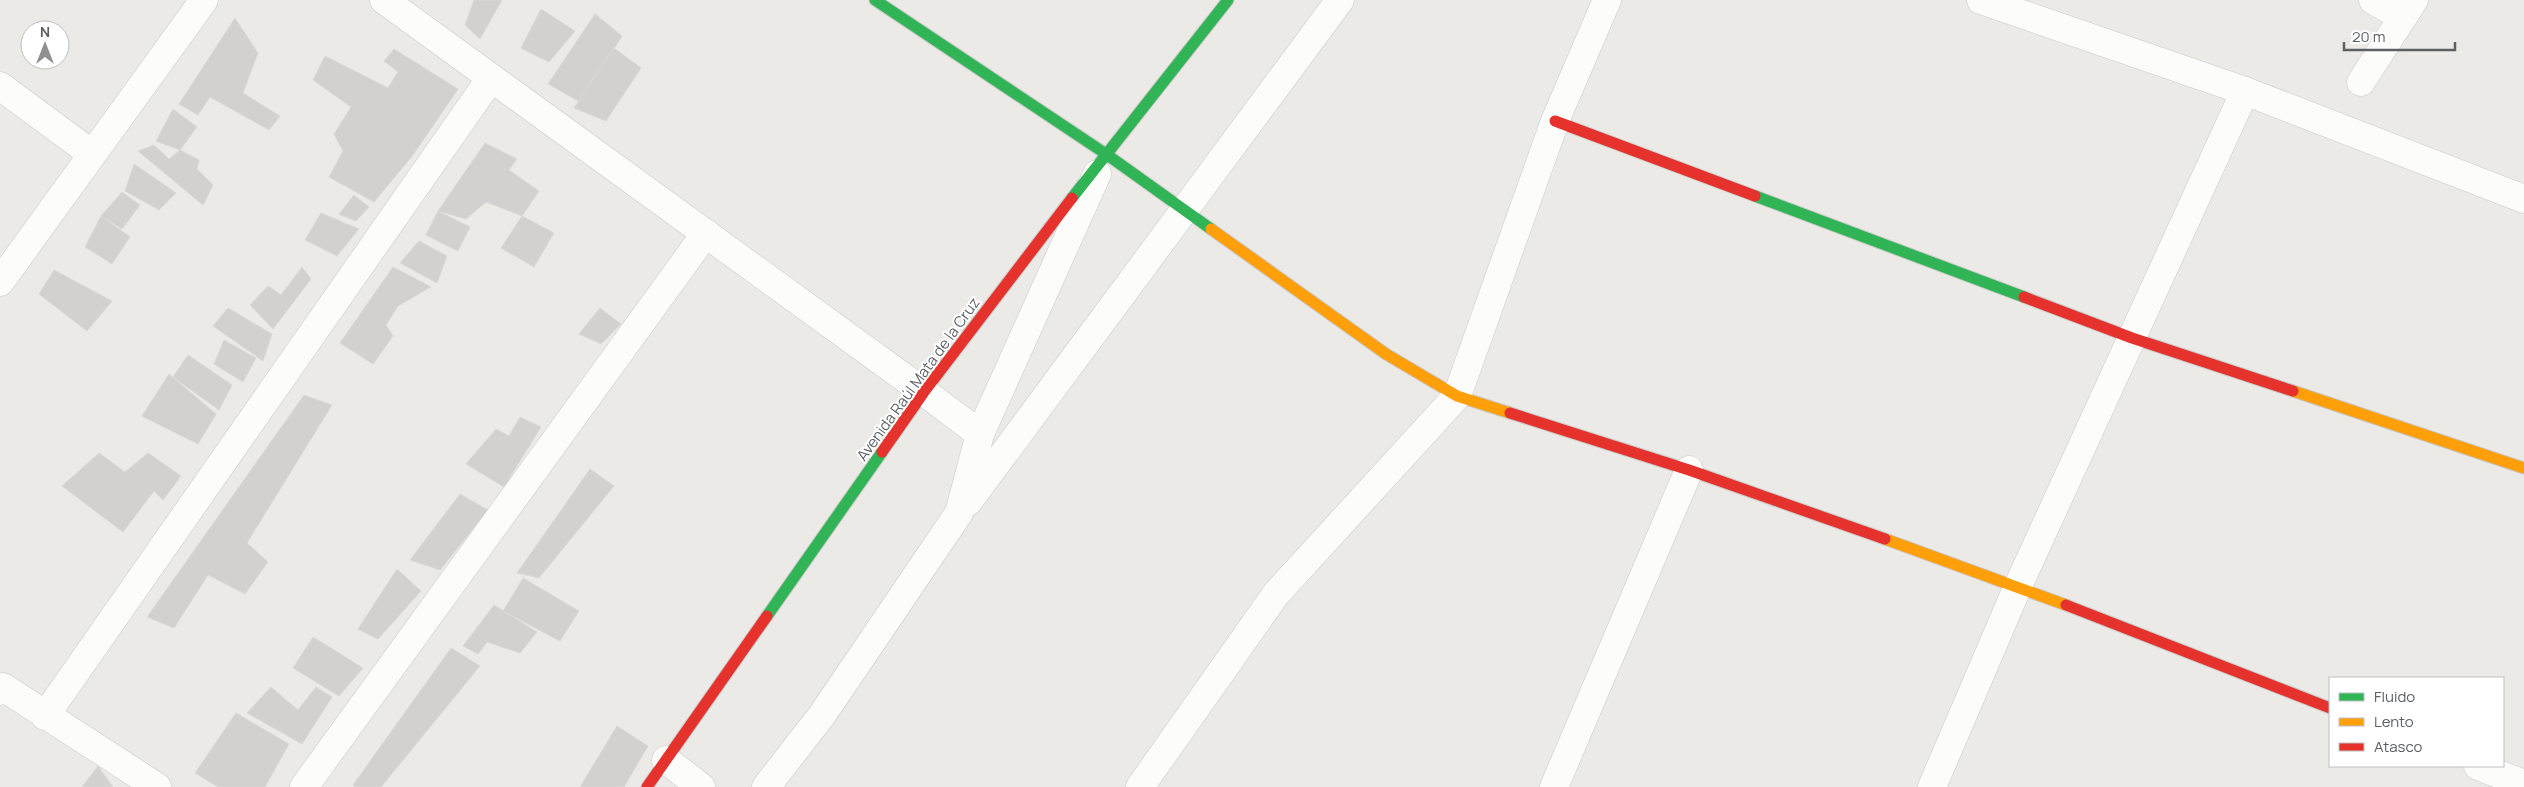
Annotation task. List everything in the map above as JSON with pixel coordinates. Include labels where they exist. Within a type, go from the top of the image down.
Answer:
[{"type":"street","points":[[0,282],[204,0]]},
{"type":"street","points":[[384,0],[980,434]]},
{"type":"street","points":[[875,0],[1106,154],[1386,354],[1457,396],[1689,470],[2018,586],[2329,708]]},
{"type":"street","name":"Avenida Raúl Mata de la Cruz","points":[[647,787],[924,392],[1106,154],[1228,0]]},
{"type":"street","points":[[766,787],[822,715],[959,513],[1340,0]]},
{"type":"street","points":[[1140,787],[1276,594],[1457,396],[1555,121],[1607,0]]},
{"type":"street","points":[[1981,0],[2245,91],[2524,199]]},
{"type":"street","points":[[2361,82],[2409,8],[2373,0]]},
{"type":"street","points":[[45,716],[491,78]]},
{"type":"street","points":[[0,86],[92,154]]},
{"type":"street","points":[[1932,787],[2018,586],[2245,91]]},
{"type":"street","points":[[1555,121],[2132,338],[2524,468]]},
{"type":"street","points":[[959,513],[980,434],[1106,154]]},
{"type":"street","points":[[304,787],[706,234]]},
{"type":"street","points":[[1554,787],[1689,470]]},
{"type":"street","points":[[0,690],[3,687],[157,787]]},
{"type":"street","points":[[666,760],[701,787]]},
{"type":"street","points":[[2481,767],[2524,784]]},
{"type":"building","points":[[474,0],[502,0],[480,39],[465,25]]},
{"type":"building","points":[[541,9],[575,31],[549,62],[521,48]]},
{"type":"building","points":[[595,14],[622,36],[580,102],[548,84]]},
{"type":"building","points":[[235,18],[258,53],[243,93],[280,116],[269,130],[210,97],[198,115],[179,104]]},
{"type":"building","points":[[614,48],[641,68],[606,121],[574,108]]},
{"type":"building","points":[[394,49],[458,89],[413,155],[374,202],[329,177],[343,151],[334,134],[351,107],[313,80],[325,56],[388,88],[398,72],[384,61]]},
{"type":"building","points":[[173,109],[197,127],[180,150],[156,141]]},
{"type":"building","points":[[485,143],[517,159],[509,170],[539,191],[522,216],[486,202],[466,219],[438,211]]},
{"type":"building","points":[[154,145],[169,159],[180,150],[199,160],[197,169],[213,185],[203,205],[138,151]]},
{"type":"building","points":[[134,164],[176,193],[159,210],[125,191]]},
{"type":"building","points":[[122,192],[140,205],[122,229],[101,216]]},
{"type":"building","points":[[354,195],[369,207],[356,221],[339,214]]},
{"type":"building","points":[[438,211],[470,227],[458,251],[426,235]]},
{"type":"building","points":[[321,213],[359,229],[337,256],[305,240]]},
{"type":"building","points":[[101,216],[130,237],[112,264],[85,247]]},
{"type":"building","points":[[522,216],[554,233],[534,267],[501,248]]},
{"type":"building","points":[[419,241],[447,256],[437,283],[400,263]]},
{"type":"building","points":[[302,267],[311,279],[273,329],[250,305],[268,286],[281,295]]},
{"type":"building","points":[[393,267],[431,287],[398,306],[386,325],[393,336],[373,364],[340,343]]},
{"type":"building","points":[[54,270],[112,301],[87,331],[39,294]]},
{"type":"building","points":[[228,308],[272,334],[263,361],[213,326]]},
{"type":"building","points":[[600,308],[621,324],[601,344],[579,334]]},
{"type":"building","points":[[224,340],[256,358],[243,382],[214,364]]},
{"type":"building","points":[[188,355],[232,385],[219,410],[173,377]]},
{"type":"building","points":[[169,374],[216,414],[198,444],[142,416]]},
{"type":"building","points":[[304,395],[332,405],[247,543],[268,562],[245,594],[208,575],[174,628],[147,617]]},
{"type":"building","points":[[520,417],[541,427],[504,487],[466,464],[496,429],[509,436]]},
{"type":"building","points":[[99,453],[125,472],[148,453],[181,476],[163,500],[154,491],[123,532],[62,486]]},
{"type":"building","points":[[590,469],[614,486],[539,578],[517,573]]},
{"type":"building","points":[[460,494],[488,510],[440,570],[410,560]]},
{"type":"building","points":[[397,569],[421,591],[378,639],[358,629]]},
{"type":"building","points":[[523,578],[579,611],[560,641],[503,611]]},
{"type":"building","points":[[494,605],[537,632],[520,653],[487,642],[478,654],[463,646]]},
{"type":"building","points":[[313,637],[363,668],[339,696],[293,668]]},
{"type":"building","points":[[451,648],[480,666],[381,787],[355,787],[353,785]]},
{"type":"building","points":[[271,687],[298,710],[316,687],[332,697],[302,744],[247,713]]},
{"type":"building","points":[[236,713],[289,744],[265,787],[218,787],[195,773]]},
{"type":"building","points":[[617,726],[648,746],[624,787],[580,787]]},
{"type":"building","points":[[98,766],[113,787],[82,787]]},
{"type":"traffic: fast","points":[[875,0],[1106,154],[1211,229]]},
{"type":"traffic: fast","points":[[1072,198],[1228,0]]},
{"type":"traffic: fast","points":[[1755,196],[2024,297]]},
{"type":"traffic: fast","points":[[767,616],[882,452]]},
{"type":"traffic: slow","points":[[1211,229],[1386,354],[1457,396],[1510,413]]},
{"type":"traffic: slow","points":[[2293,391],[2524,468]]},
{"type":"traffic: slow","points":[[1885,539],[2066,605]]},
{"type":"traffic: jam","points":[[1555,121],[1755,196]]},
{"type":"traffic: jam","points":[[882,452],[924,392],[1072,198]]},
{"type":"traffic: jam","points":[[2024,297],[2132,338],[2293,391]]},
{"type":"traffic: jam","points":[[1510,413],[1689,470],[1885,539]]},
{"type":"traffic: jam","points":[[2066,605],[2329,708]]},
{"type":"traffic: jam","points":[[647,787],[767,616]]}]
